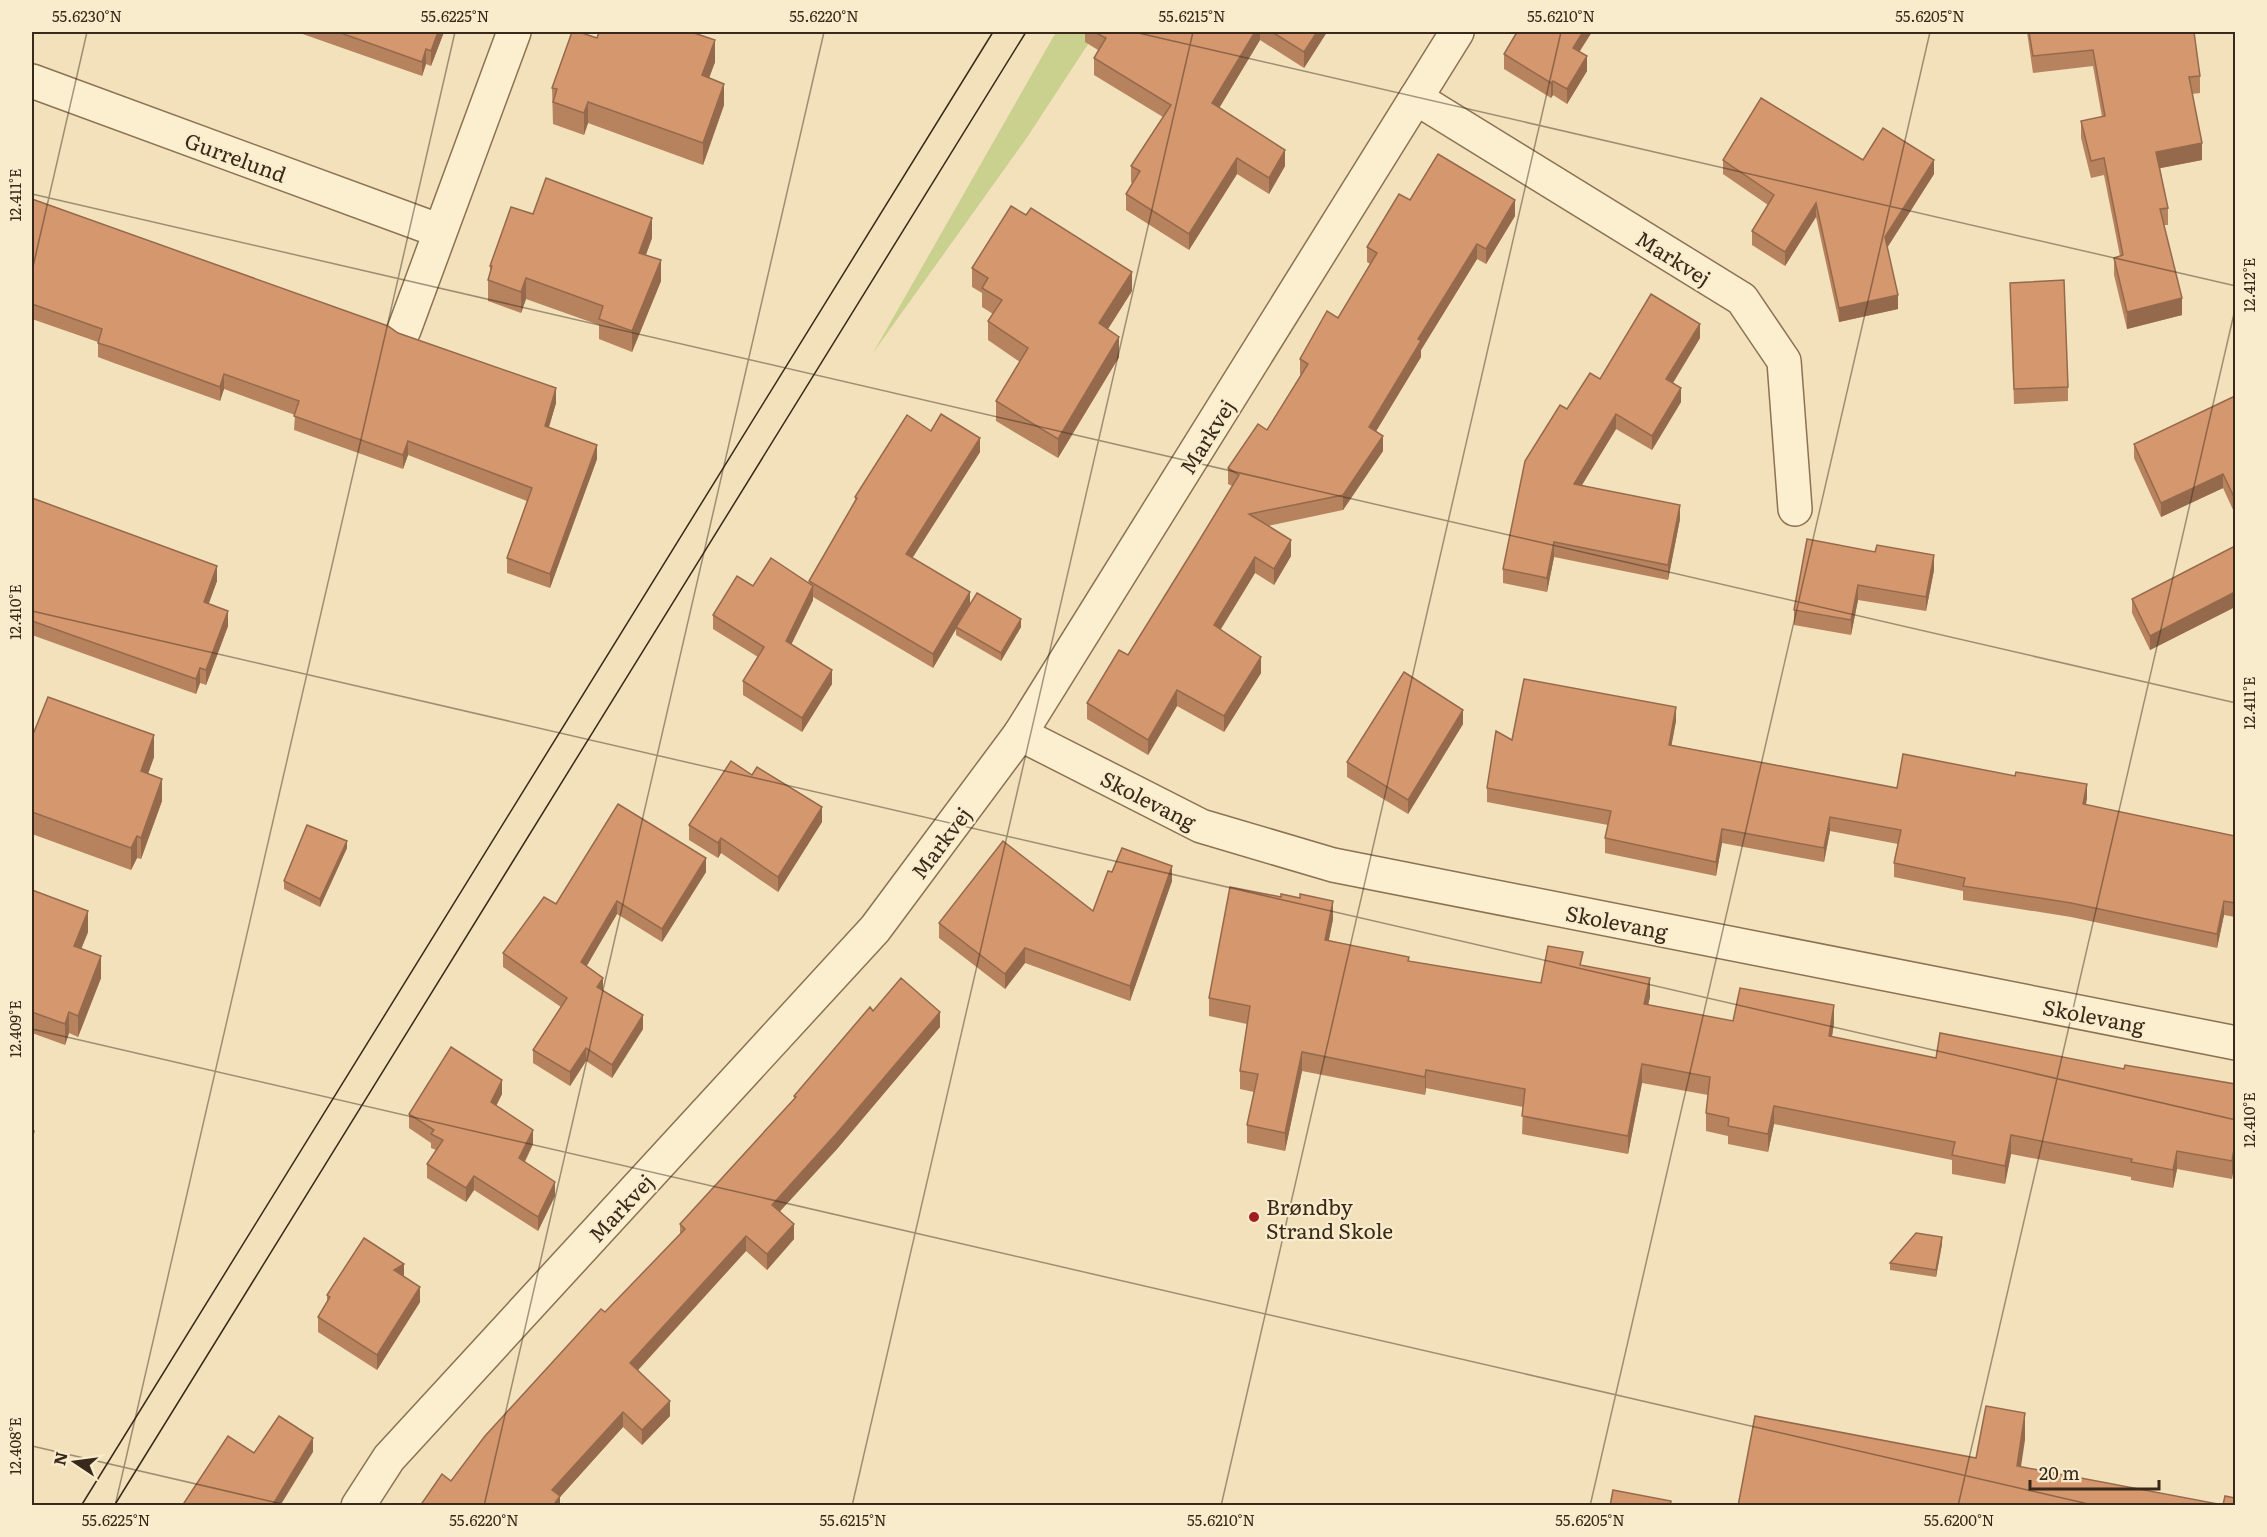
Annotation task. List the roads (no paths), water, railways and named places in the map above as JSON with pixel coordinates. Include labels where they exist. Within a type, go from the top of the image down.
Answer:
[{"type":"street","points":[[404,330],[514,32]]},
{"type":"street","name":"Markvej","points":[[358,1506],[389,1458],[875,929],[1020,734],[1458,32]]},
{"type":"street","name":"Gurrelund","points":[[32,81],[440,231]]},
{"type":"street","name":"Markvej","points":[[1416,98],[1742,299],[1784,361],[1795,509]]},
{"type":"street","name":"Skolevang","points":[[1020,734],[1201,826],[1334,865],[2235,1042]]},
{"type":"tram line","points":[[81,1506],[993,32]]},
{"type":"tram line","points":[[114,1506],[1026,32]]},
{"type":"place","name":"Brøndby Strand Skole","points":[[1254,1217]]}]
